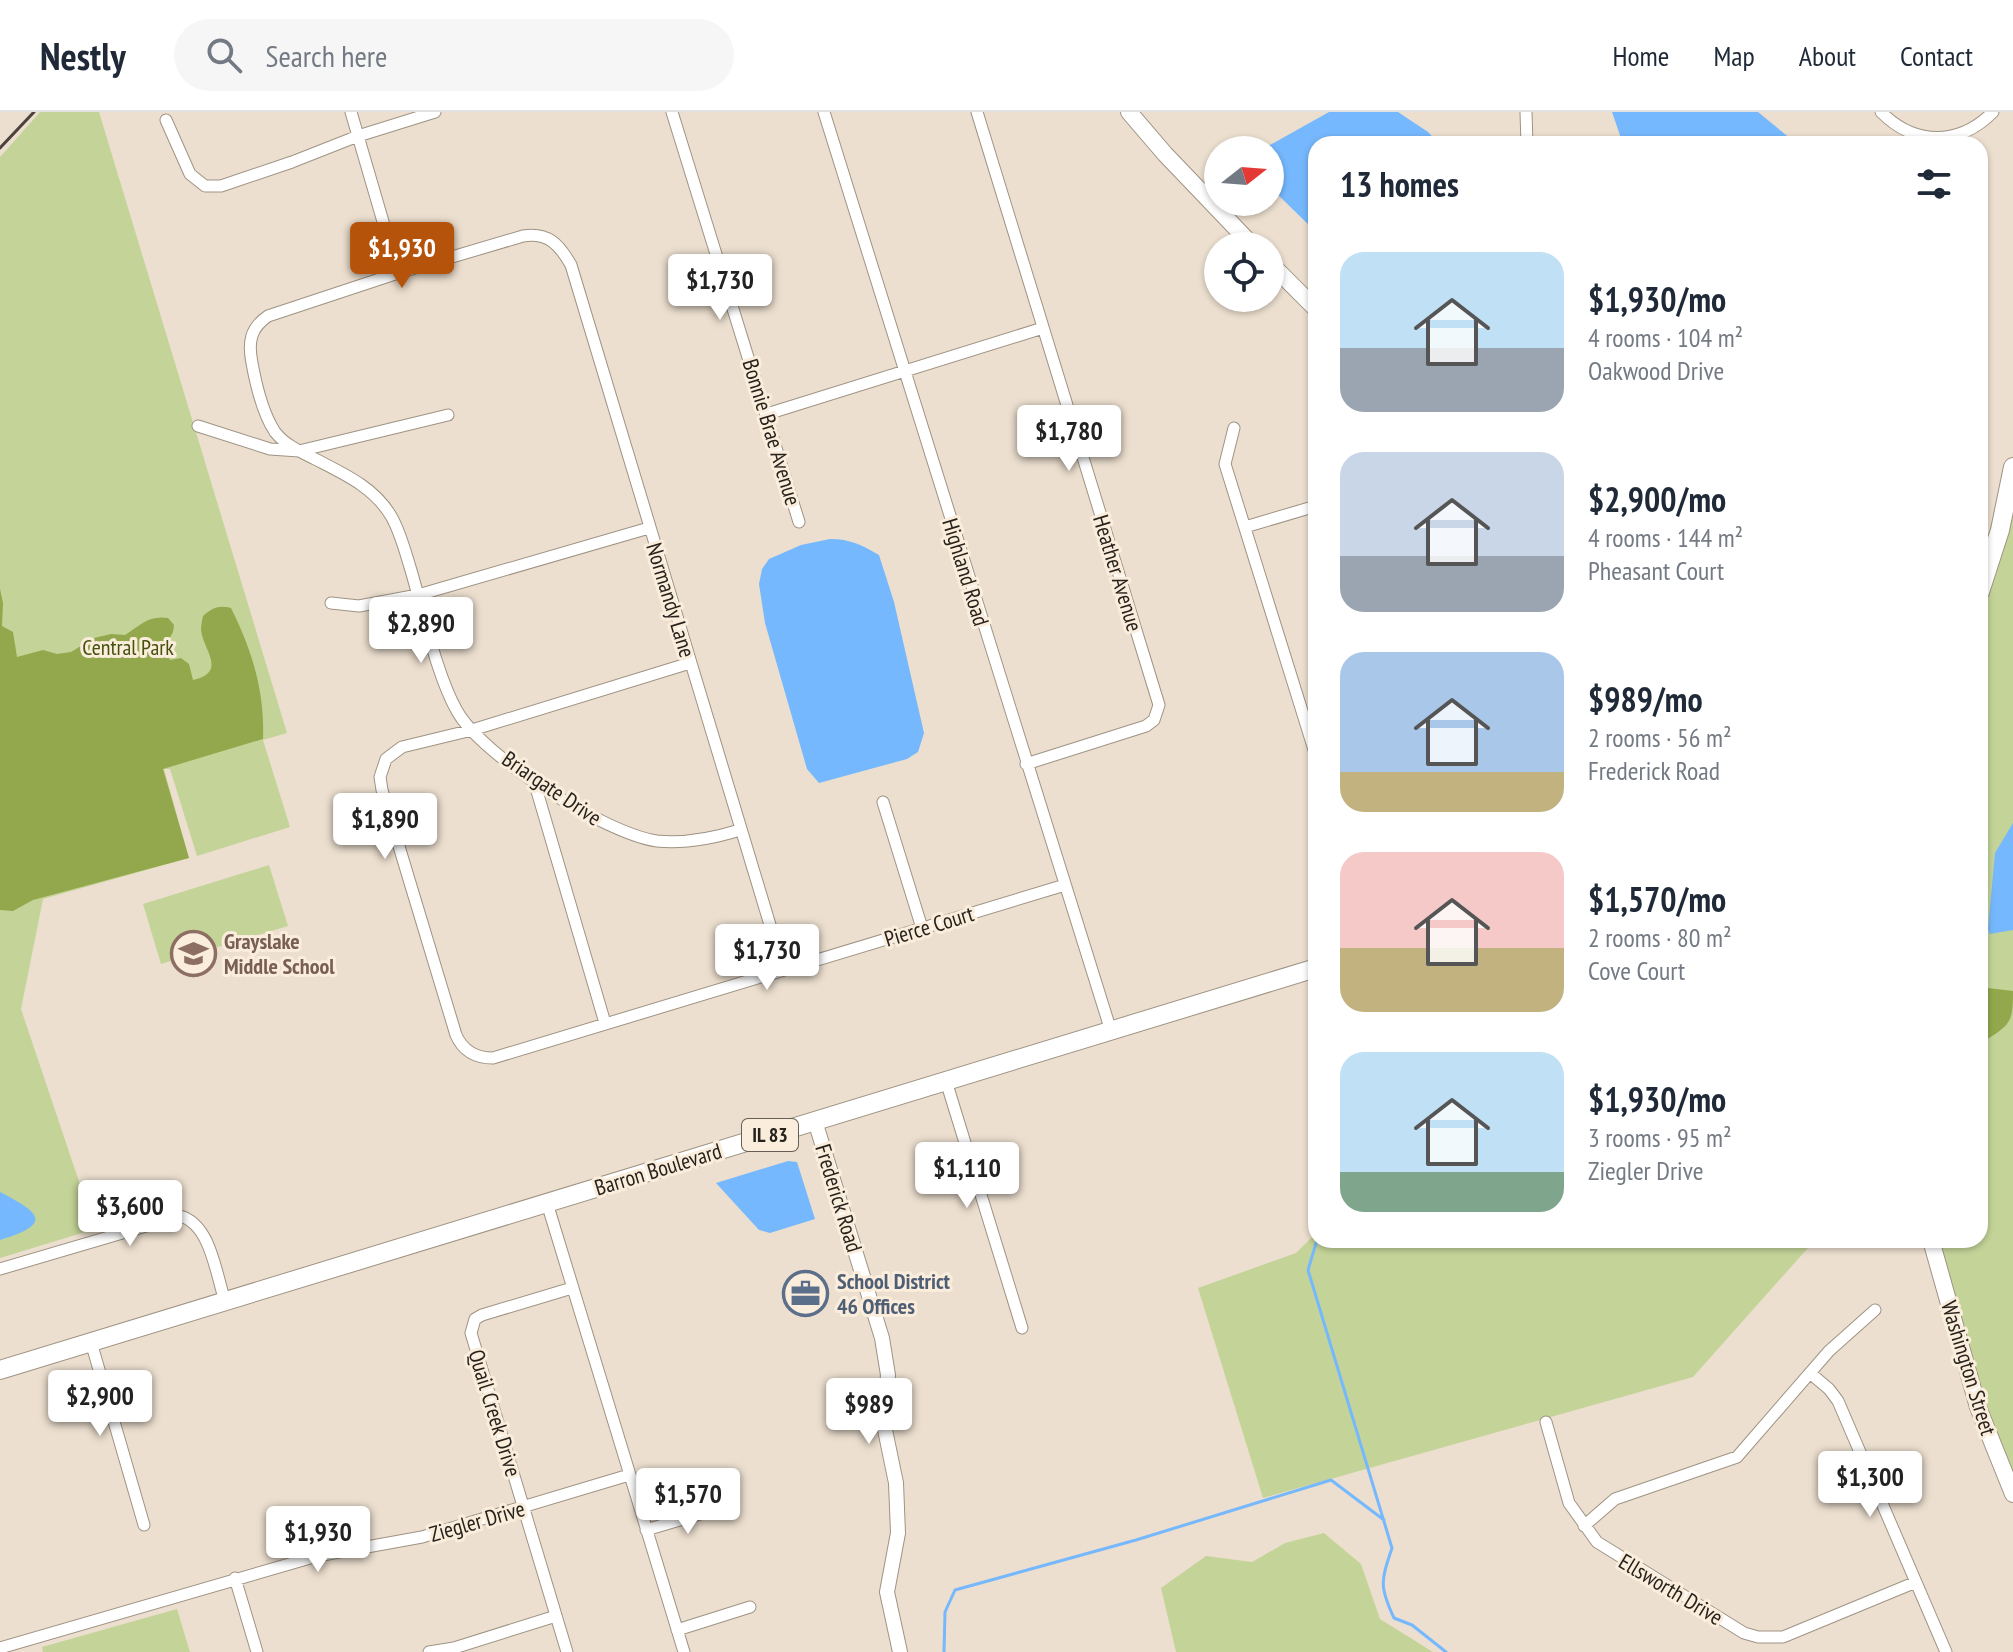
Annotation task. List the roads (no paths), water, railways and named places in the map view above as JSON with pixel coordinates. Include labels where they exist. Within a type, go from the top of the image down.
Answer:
[{"type":"main road","points":[[1129,112],[1240,232]]},
{"type":"main road","points":[[1284,277],[1308,301]]},
{"type":"main road","points":[[1988,567],[2000,530],[2013,467]]},
{"type":"main road","name":"Barron Boulevard","points":[[0,1370],[1308,970]]},
{"type":"main road","name":"Washington Street","points":[[1933,1248],[1978,1407],[2013,1494]]},
{"type":"street","points":[[351,112],[398,273]]},
{"type":"street","points":[[166,120],[190,174],[205,186],[221,186],[358,136],[435,112]]},
{"type":"street","name":"Bonnie Brae Avenue","points":[[672,112],[799,522]]},
{"type":"street","name":"Highland Road","points":[[824,112],[1111,1031]]},
{"type":"street","name":"Heather Avenue","points":[[977,112],[1159,705],[1154,720],[1146,726],[1026,764]]},
{"type":"street","points":[[1526,112],[1527,136]]},
{"type":"street","points":[[1881,112],[1917,136]]},
{"type":"street","points":[[1949,136],[1966,132],[1993,112]]},
{"type":"street","name":"Normandy Lane","points":[[398,273],[523,236],[541,235],[561,247],[571,265],[783,968]]},
{"type":"street","name":"Briargate Drive","points":[[398,273],[268,316],[258,323],[252,332],[250,352],[267,415],[275,432],[286,444],[355,479],[375,495],[392,517],[447,690],[458,714],[472,730],[534,781],[609,826],[657,841],[690,841],[740,830]]},
{"type":"street","points":[[767,414],[1043,328]]},
{"type":"street","points":[[299,451],[448,415]]},
{"type":"street","name":"Briargate Drive","points":[[198,426],[270,449],[299,451]]},
{"type":"street","points":[[1234,428],[1225,464],[1308,730]]},
{"type":"street","points":[[1245,527],[1308,508]]},
{"type":"street","points":[[331,603],[359,606],[418,595],[649,528]]},
{"type":"street","points":[[472,730],[690,663]]},
{"type":"street","name":"Pierce Court","points":[[472,730],[402,747],[386,759],[380,777],[456,1035],[472,1054],[493,1058],[1065,885]]},
{"type":"street","points":[[534,781],[605,1023]]},
{"type":"street","points":[[883,802],[922,928]]},
{"type":"street","points":[[946,1081],[1022,1328]]},
{"type":"street","name":"Frederick Road","points":[[815,1121],[882,1338],[887,1369],[884,1425],[896,1483],[898,1533],[887,1592],[900,1652]]},
{"type":"street","points":[[547,1203],[684,1652]]},
{"type":"street","points":[[0,1269],[180,1216],[192,1221],[202,1232],[225,1301]]},
{"type":"street","name":"Quail Creek Drive","points":[[567,1652],[471,1333],[472,1324],[482,1315],[572,1288]]},
{"type":"street","points":[[1584,1526],[1615,1499],[1737,1457],[1829,1351],[1875,1310]]},
{"type":"street","points":[[91,1342],[144,1525]]},
{"type":"street","points":[[1810,1373],[1838,1401],[1946,1652]]},
{"type":"street","name":"Ellsworth Drive","points":[[1546,1422],[1569,1503],[1597,1542],[1744,1633],[1758,1637],[1783,1637],[1916,1582]]},
{"type":"street","name":"Ziegler Drive","points":[[0,1648],[235,1578],[317,1556],[422,1537],[629,1475]]},
{"type":"street","points":[[646,1530],[720,1508]]},
{"type":"street","points":[[235,1578],[257,1652]]},
{"type":"street","points":[[677,1630],[750,1607]]},
{"type":"street","points":[[429,1652],[454,1648],[556,1616]]},
{"type":"water","points":[[1329,112],[1398,112],[1432,136],[1308,136],[1308,224],[1284,201],[1284,137]]},
{"type":"water","points":[[1612,112],[1758,112],[1787,136],[1620,136]]},
{"type":"water","points":[[830,539],[856,543],[879,555],[894,602],[924,733],[918,752],[907,759],[819,783],[807,769],[765,623],[759,584],[762,569],[769,559],[801,545]]},
{"type":"water","points":[[2013,823],[2013,930],[1990,934],[1995,853]]},
{"type":"water","points":[[788,1161],[797,1162],[815,1219],[770,1233],[759,1230],[716,1183]]},
{"type":"water","points":[[0,1192],[25,1206],[35,1218],[28,1229],[0,1240]]},
{"type":"waterway","points":[[1315,1248],[1308,1270],[1392,1548],[1383,1583],[1386,1598],[1394,1618],[1412,1625],[1446,1652]]},
{"type":"waterway","points":[[944,1652],[945,1612],[955,1590],[1136,1540],[1331,1480],[1384,1520]]},
{"type":"railway","points":[[0,148],[34,112]]},
{"type":"place","name":"Grayslake Middle School","points":[[193,954]]},
{"type":"place","name":"School District 46 Offices","points":[[806,1294]]},
{"type":"park label","name":"Central Park","points":[[128,647]]}]
